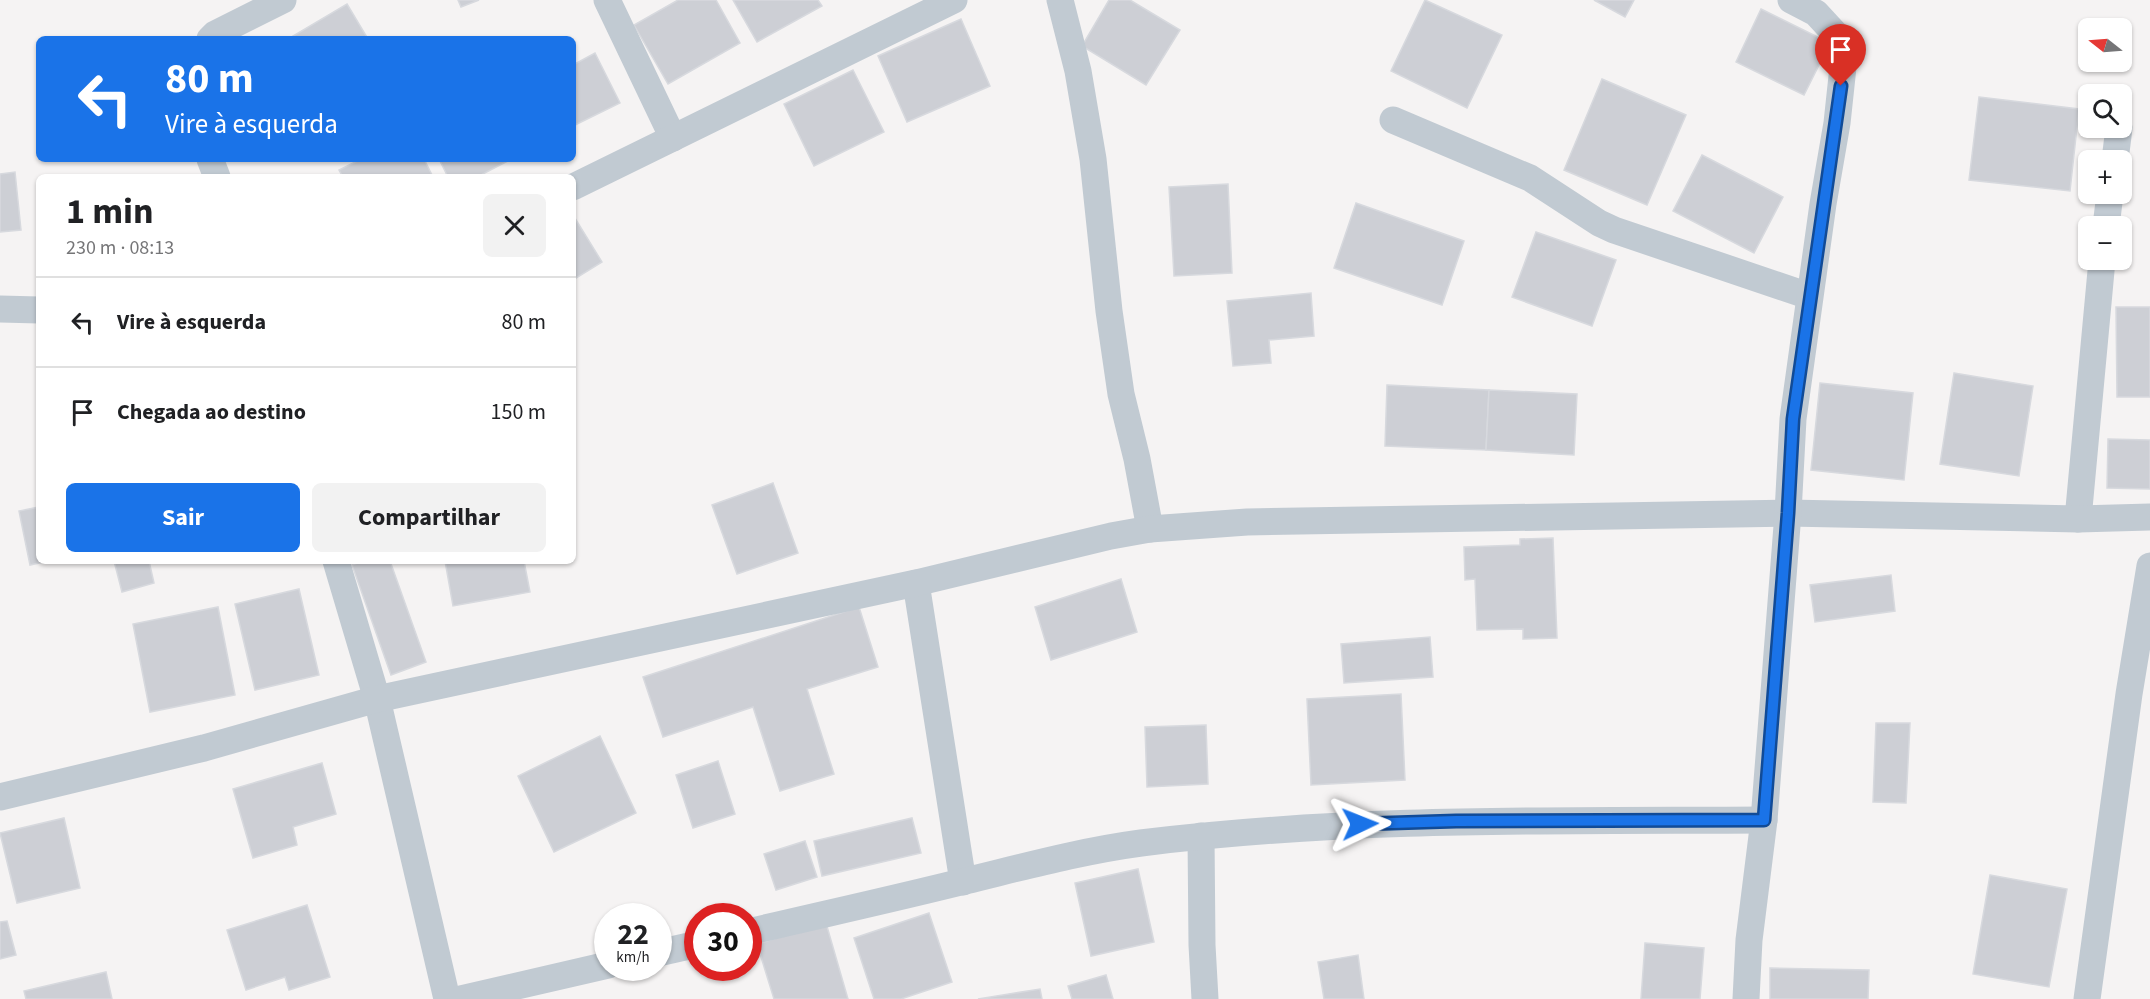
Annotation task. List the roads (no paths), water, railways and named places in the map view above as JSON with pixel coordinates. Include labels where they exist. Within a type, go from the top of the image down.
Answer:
[{"type":"street","points":[[213,36],[283,0]]},
{"type":"street","points":[[607,0],[673,138]]},
{"type":"street","points":[[576,186],[954,0]]},
{"type":"street","points":[[1060,0],[1078,71],[1093,159],[1109,311],[1121,394],[1137,459],[1150,529]]},
{"type":"street","points":[[1746,999],[1749,939],[1764,820],[1793,419],[1809,296],[1837,123],[1843,67],[1840,39],[1815,13],[1791,0]]},
{"type":"street","points":[[1393,120],[1530,178],[1599,223],[1614,230],[1809,296]]},
{"type":"street","points":[[2078,519],[2101,270]]},
{"type":"street","points":[[0,309],[36,310]]},
{"type":"street","points":[[0,797],[204,748],[377,699],[916,583],[1111,536],[1150,529],[1247,522],[1788,513],[2078,519],[2150,517]]},
{"type":"street","points":[[337,564],[377,699],[447,999]]},
{"type":"street","points":[[2087,999],[2129,694],[2150,566]]},
{"type":"street","points":[[916,583],[963,882]]},
{"type":"street","points":[[762,929],[1056,859],[1137,844],[1201,836],[1336,825],[1456,821],[1764,820]]},
{"type":"street","points":[[1201,836],[1205,999]]},
{"type":"street","points":[[461,999],[594,968]]}]
